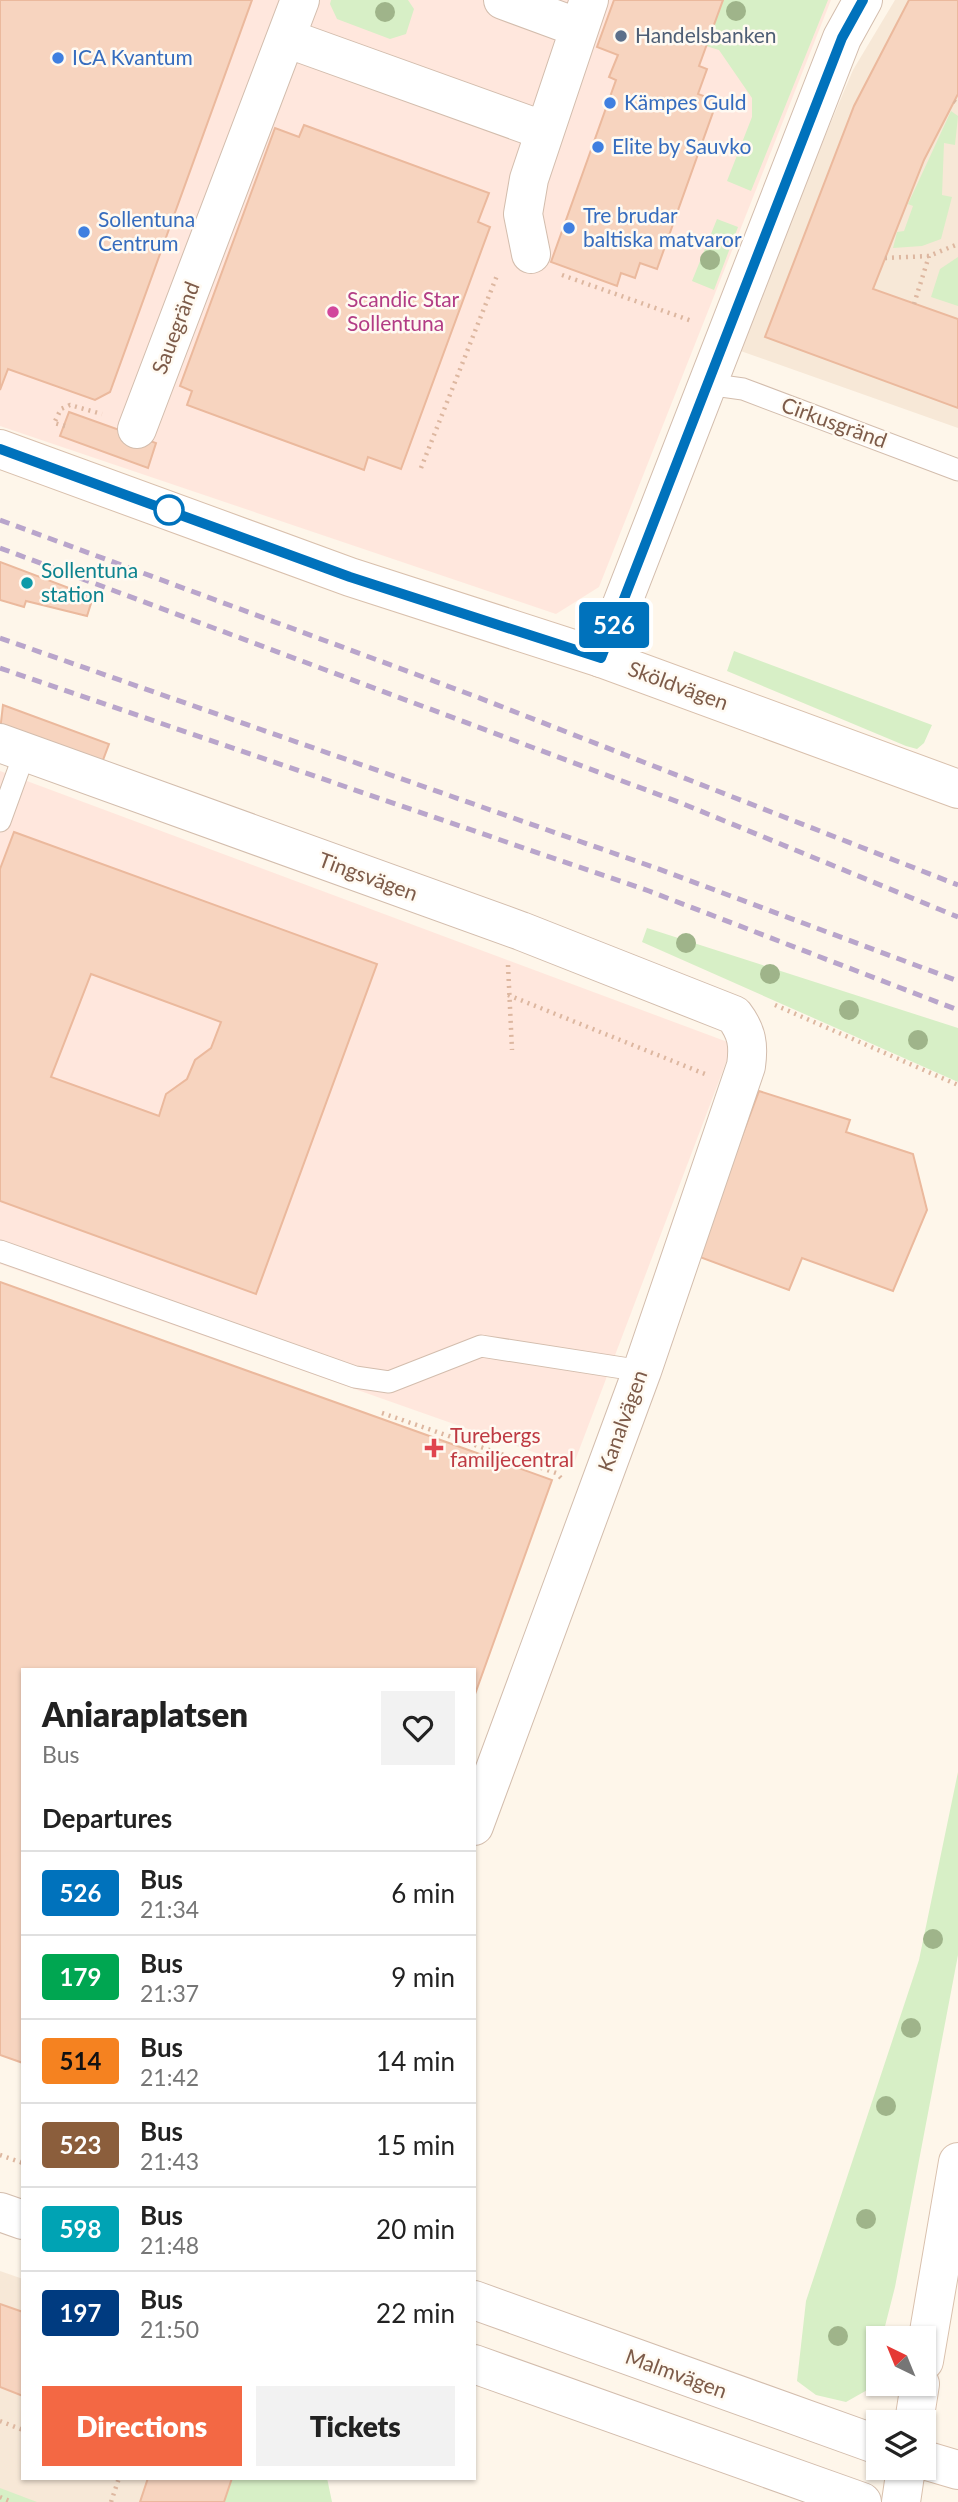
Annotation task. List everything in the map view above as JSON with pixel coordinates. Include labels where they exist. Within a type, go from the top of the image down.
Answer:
[{"type":"street","name":"Sauegränd","points":[[137,429],[300,0]]},
{"type":"street","points":[[503,0],[584,14],[529,179],[515,263]]},
{"type":"street","points":[[601,658],[842,38],[863,0]]},
{"type":"street","points":[[286,38],[545,131]]},
{"type":"street","name":"Sköldvägen","points":[[0,449],[350,577],[601,658],[958,789]]},
{"type":"street","name":"Tingsvägen","points":[[12,747],[521,931],[734,1015]]},
{"type":"street","name":"Kanalvägen","points":[[476,1821],[642,1371],[746,1066],[749,1047],[744,1028],[734,1015]]},
{"type":"street","points":[[930,2326],[958,2162]]},
{"type":"street","points":[[0,2212],[21,2219]]},
{"type":"street","name":"Malmvägen","points":[[476,2301],[866,2441]]},
{"type":"street","points":[[476,2365],[862,2502]]},
{"type":"street","points":[[936,2464],[958,2470]]},
{"type":"street","points":[[901,2502],[904,2480]]},
{"type":"lane","name":"Cirkusgränd","points":[[708,383],[743,389],[958,470]]},
{"type":"lane","points":[[0,821],[12,747]]},
{"type":"lane","points":[[0,1251],[355,1377],[389,1382],[481,1346],[642,1371]]},
{"type":"path","points":[[885,258],[929,256],[958,244]]},
{"type":"path","points":[[914,304],[929,256]]},
{"type":"path","points":[[421,468],[515,263],[540,268],[697,323]]},
{"type":"path","points":[[54,423],[65,426]]},
{"type":"path","points":[[508,964],[512,1050]]},
{"type":"path","points":[[508,995],[709,1075]]},
{"type":"path","points":[[379,1412],[556,1473],[563,1482]]},
{"type":"path","points":[[0,2155],[21,2162]]},
{"type":"path","points":[[0,2421],[21,2429]]},
{"type":"path","points":[[111,2502],[118,2480]]},
{"type":"path","points":[[0,2497],[12,2502]]},
{"type":"shaded area","points":[[0,0],[831,0],[599,587],[556,614],[0,426]]},
{"type":"shaded area","points":[[895,0],[958,0],[958,428],[735,349],[853,70]]},
{"type":"shaded area","points":[[0,771],[733,1044],[573,1466],[0,1264]]},
{"type":"shaded area","points":[[0,2271],[21,2278],[21,2480],[264,2480],[257,2502],[0,2502]]},
{"type":"green space","points":[[331,0],[408,0],[414,9],[406,34],[390,39],[337,19],[330,4]]},
{"type":"green space","points":[[723,0],[828,0],[751,191],[727,181],[752,117],[752,98],[719,50],[706,46]]},
{"type":"green space","points":[[951,111],[958,116],[955,145],[944,143],[942,195],[952,197],[941,239],[922,246],[893,248],[897,232],[904,231],[913,206],[908,204]]},
{"type":"green space","points":[[717,219],[738,227],[714,290],[692,281]]},
{"type":"green space","points":[[958,257],[958,306],[931,297],[940,269]]},
{"type":"green space","points":[[734,651],[932,725],[924,743],[917,749],[906,746],[727,671]]},
{"type":"green space","points":[[647,928],[958,1028],[958,1082],[642,942]]},
{"type":"green space","points":[[958,1772],[958,1955],[895,2287],[885,2326],[866,2326],[866,2391],[846,2402],[816,2395],[797,2381],[806,2301],[919,1960]]},
{"type":"green space","points":[[231,2480],[327,2480],[332,2502],[224,2502]]},
{"type":"green space","points":[[0,2488],[37,2502],[0,2502]]},
{"type":"building","name":"Sollentuna Centrum","points":[[0,0],[252,0],[110,392],[95,400],[8,369],[0,390]]},
{"type":"building","points":[[614,0],[723,0],[699,66],[707,69],[698,94],[717,101],[657,269],[640,263],[635,278],[621,273],[617,286],[551,262],[616,80],[609,77],[618,55],[597,47]]},
{"type":"building","points":[[909,0],[958,0],[958,94],[924,160],[873,289],[958,319],[958,408],[765,337],[854,106]]},
{"type":"building","name":"Scandic Star Sollentuna","points":[[304,125],[489,193],[478,222],[490,227],[401,469],[368,457],[364,470],[187,405],[192,391],[180,386],[275,128],[299,137]]},
{"type":"building","points":[[69,412],[156,443],[148,468],[60,436]]},
{"type":"building","name":"Sollentuna station","points":[[0,562],[93,597],[87,616],[26,601],[24,607],[0,600]]},
{"type":"building","points":[[3,705],[109,744],[100,768],[0,731]]},
{"type":"building","points":[[14,832],[377,964],[256,1294],[0,1201],[0,869]],"holes":[[[91,974],[221,1022],[211,1048],[195,1060],[187,1079],[166,1094],[159,1116],[51,1077]]]},
{"type":"building","points":[[759,1091],[850,1120],[846,1132],[913,1154],[927,1210],[893,1291],[802,1258],[789,1290],[697,1256]]},
{"type":"building","points":[[0,1282],[552,1480],[476,1691],[476,1668],[21,1668],[21,2062],[0,2055]]},
{"type":"building","points":[[0,2304],[21,2311],[21,2395],[0,2387]]},
{"type":"building","points":[[147,2480],[231,2480],[224,2502],[140,2502]]},
{"type":"railway","points":[[0,520],[477,697],[958,885]]},
{"type":"railway","points":[[0,548],[681,803],[958,917]]},
{"type":"railway","points":[[0,638],[656,868],[958,981]]},
{"type":"railway","points":[[0,668],[649,891],[958,1010]]},
{"type":"bus line","name":"526","points":[[0,449],[350,577],[601,658],[842,38],[863,0]]},
{"type":"place","name":"Handelsbanken","points":[[621,36]]},
{"type":"place","name":"ICA Kvantum","points":[[58,58]]},
{"type":"place","name":"Kämpes Guld","points":[[610,103]]},
{"type":"place","name":"Elite by Sauvko","points":[[598,147]]},
{"type":"place","name":"Tre brudar baltiska matvaror","points":[[569,228]]},
{"type":"place","name":"Sollentuna Centrum","points":[[84,232]]},
{"type":"place","name":"Scandic Star Sollentuna","points":[[333,312]]},
{"type":"place","name":"Sollentuna station","points":[[27,583]]},
{"type":"place","name":"Turebergs familjecentral","points":[[434,1448]]}]
